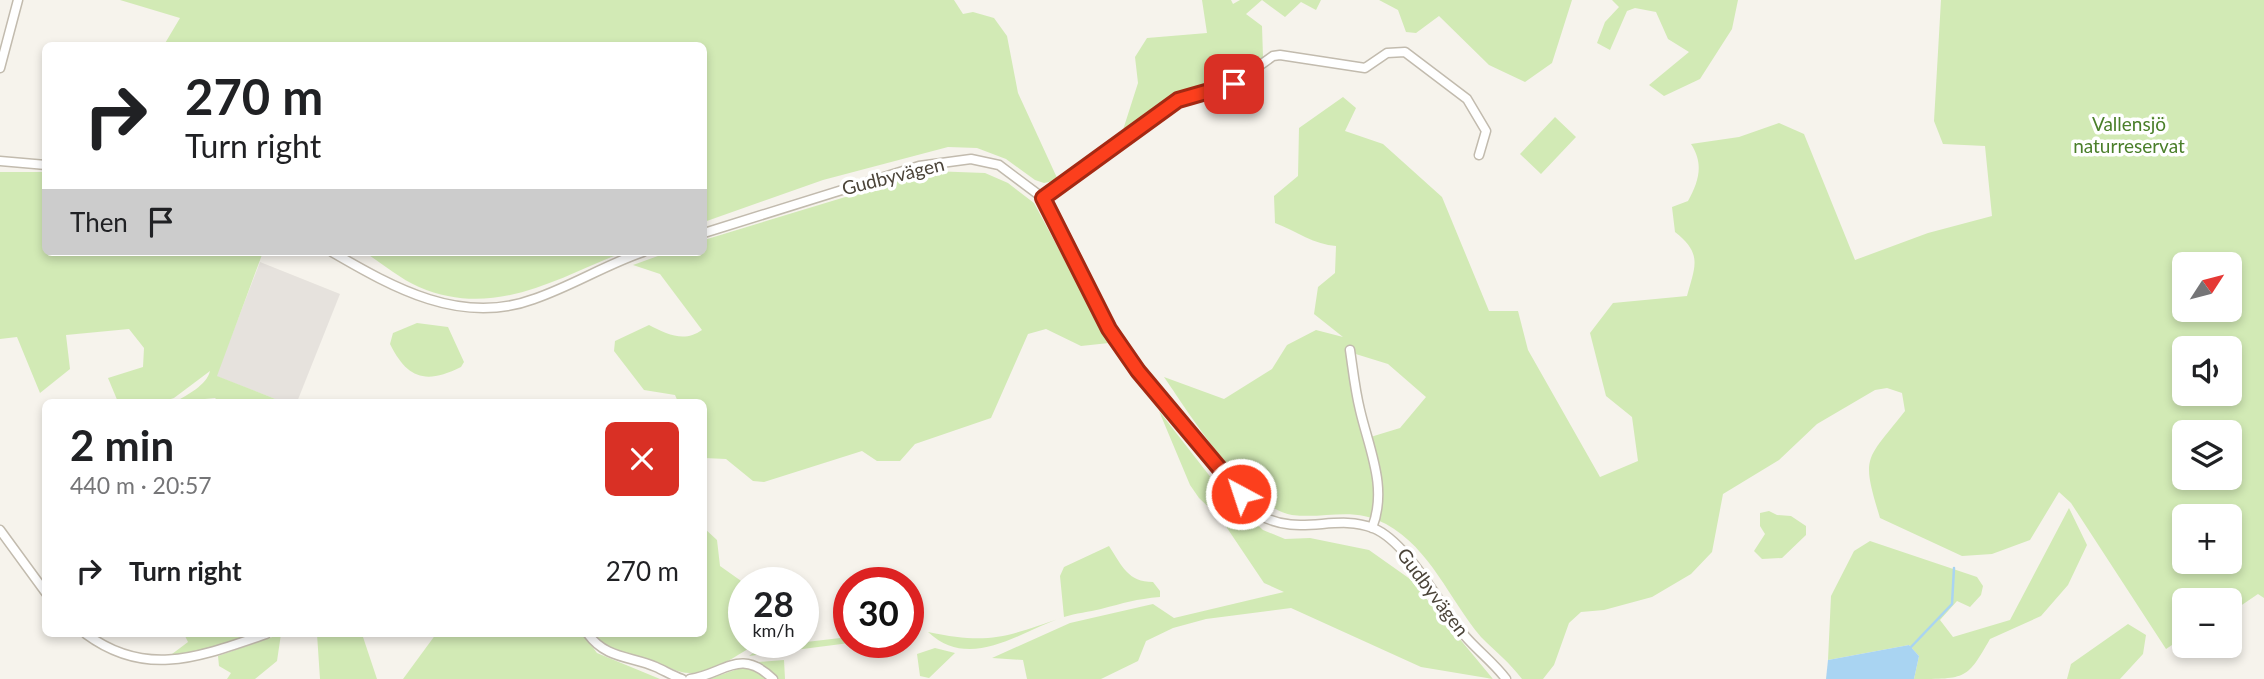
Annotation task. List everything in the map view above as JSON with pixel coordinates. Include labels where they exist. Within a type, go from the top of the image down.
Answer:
[{"type":"street","points":[[0,68],[18,0]]},
{"type":"street","points":[[1043,198],[1178,100],[1234,84],[1273,56],[1280,55],[1365,68],[1387,52],[1405,52],[1459,92],[1478,114],[1486,131],[1479,155]]},
{"type":"street","name":"Gudbyvägen","points":[[707,232],[919,166],[971,159],[999,165],[1043,198],[1109,329],[1164,404],[1258,514],[1274,524],[1292,527],[1372,528],[1394,540],[1466,637],[1506,679]]},
{"type":"street","points":[[0,161],[42,165]]},
{"type":"street","points":[[339,256],[413,296],[447,305],[488,309],[532,300],[631,256]]},
{"type":"street","points":[[1350,350],[1360,409],[1377,471],[1376,516],[1372,528]]},
{"type":"street","points":[[0,530],[42,588]]},
{"type":"street","points":[[90,637],[108,651],[157,664],[186,663],[258,637]]},
{"type":"street","points":[[590,637],[618,658],[650,665],[682,679]]},
{"type":"street","points":[[690,679],[704,677],[737,662],[755,666],[773,679]]},
{"type":"shaded area","points":[[260,262],[340,294],[298,399],[275,399],[216,376]]},
{"type":"green space","points":[[120,0],[954,0],[963,14],[973,12],[994,18],[1007,36],[1018,93],[1058,180],[1044,183],[1035,180],[1006,159],[977,148],[948,147],[823,180],[707,221],[707,42],[166,42],[180,18]]},
{"type":"green space","points":[[1202,0],[1231,0],[1233,4],[1240,0],[1262,0],[1246,14],[1262,26],[1263,57],[1235,80],[1192,90],[1166,102],[1122,133],[1138,83],[1135,57],[1147,38],[1207,33]]},
{"type":"green space","points":[[1262,0],[1321,0],[1316,10],[1301,2],[1285,17]]},
{"type":"green space","points":[[1379,0],[1572,0],[1552,63],[1525,82],[1489,65],[1439,16],[1416,33],[1406,32],[1398,10]]},
{"type":"green space","points":[[1612,0],[1738,0],[1732,29],[1700,79],[1664,96],[1649,85],[1689,52],[1668,39],[1656,12],[1635,8],[1627,11],[1610,50],[1597,43],[1605,22],[1619,7]]},
{"type":"green space","name":"Vallensjö naturreservat","points":[[1941,0],[2264,0],[2264,598],[2258,594],[2242,605],[2242,588],[2172,588],[2172,645],[2166,649],[2071,503],[2059,492],[2030,540],[1992,554],[1962,556],[1880,518],[1870,482],[1870,460],[1905,411],[1902,393],[1887,388],[1875,390],[1817,424],[1779,460],[1723,494],[1712,552],[1691,574],[1652,597],[1604,610],[1581,612],[1569,623],[1554,665],[1543,679],[1522,679],[1481,637],[1427,561],[1402,534],[1386,524],[1362,516],[1292,515],[1275,509],[1257,496],[1221,457],[1164,377],[1224,399],[1272,369],[1287,345],[1316,330],[1343,337],[1314,314],[1318,287],[1335,273],[1336,246],[1313,240],[1275,223],[1274,196],[1298,176],[1299,128],[1343,97],[1356,108],[1345,131],[1383,144],[1442,197],[1489,311],[1518,311],[1528,350],[1600,477],[1638,461],[1632,417],[1606,396],[1590,333],[1613,303],[1687,296],[1694,268],[1693,254],[1690,247],[1675,232],[1672,207],[1688,201],[1695,186],[1699,166],[1691,144],[1739,137],[1779,123],[1804,134],[1855,260],[1928,233],[1992,216],[1985,146],[1943,144],[1934,121]],"holes":[[[1346,351],[1388,364],[1426,397],[1400,428],[1364,439]]]},
{"type":"green space","points":[[1555,117],[1576,137],[1541,174],[1520,154]]},
{"type":"green space","points":[[931,171],[985,173],[1008,183],[1034,203],[1109,343],[1081,346],[1046,329],[1028,334],[991,418],[915,444],[900,461],[877,461],[862,451],[764,482],[753,481],[726,459],[707,458],[707,399],[677,399],[675,395],[644,390],[614,351],[615,341],[649,325],[682,337],[702,330],[660,274],[633,265],[658,256],[707,256],[707,239]]},
{"type":"green space","points":[[0,172],[42,172],[42,256],[262,256],[217,376],[275,399],[180,399],[201,385],[210,371],[171,399],[117,399],[108,378],[143,367],[144,348],[129,329],[66,335],[70,369],[40,393],[17,337],[0,339]]},
{"type":"green space","points":[[370,256],[614,256],[524,292],[499,297],[473,299],[447,296],[419,287]]},
{"type":"green space","points":[[417,323],[448,327],[464,362],[461,367],[427,377],[410,371],[403,364],[390,344],[393,333]]},
{"type":"green space","points":[[1159,411],[1223,493],[1263,530],[1285,539],[1310,538],[1369,550],[1410,579],[1493,679],[1421,667],[1291,608],[1206,619],[1173,628],[1146,641],[1138,661],[1101,679],[1027,679],[1023,660],[992,658],[1070,623],[1153,604],[1174,618],[1284,592],[1264,583],[1221,519],[1199,498],[1190,485]]},
{"type":"green space","points":[[2069,508],[2087,545],[2068,585],[2041,616],[1990,639],[1976,662],[1963,674],[1955,677],[1914,679],[1919,656],[1909,645],[1828,660],[1831,596],[1854,551],[1870,541],[1977,577],[1983,586],[1981,595],[1970,607],[1957,601],[1940,620],[1953,637],[2010,620]]},
{"type":"green space","points":[[1769,511],[1777,515],[1791,516],[1806,526],[1806,535],[1782,558],[1762,559],[1754,551],[1765,534],[1760,526],[1760,513]]},
{"type":"green space","points":[[707,531],[717,540],[720,566],[728,572],[728,658],[733,658],[707,670],[686,673],[607,646],[598,637],[707,637]]},
{"type":"green space","points":[[1109,546],[1126,572],[1137,579],[1153,582],[1160,591],[1160,597],[1064,617],[1060,576],[1064,567]]},
{"type":"green space","points":[[1064,617],[996,645],[978,649],[944,643],[928,632],[967,638],[997,637]]},
{"type":"green space","points":[[2128,624],[2146,635],[2143,654],[2120,679],[2067,679],[2071,664]]},
{"type":"green space","points":[[186,637],[245,637],[210,651],[168,657],[188,642]]},
{"type":"green space","points":[[272,637],[281,637],[277,661],[255,679],[227,679],[231,673],[219,666],[218,656]]},
{"type":"green space","points":[[317,637],[363,637],[377,679],[320,679]]},
{"type":"green space","points":[[434,637],[585,637],[597,653],[660,679],[403,679]]},
{"type":"green space","points":[[833,639],[833,645],[819,647],[819,640]]},
{"type":"green space","points":[[935,648],[955,653],[929,678],[920,676],[918,658],[924,658],[924,652]]},
{"type":"green space","points":[[784,660],[785,679],[709,679],[758,662]]},
{"type":"water","points":[[1909,645],[1919,656],[1914,679],[1826,679],[1828,660]]},
{"type":"waterway","points":[[1911,647],[1952,604],[1954,568]]},
{"type":"route","points":[[1234,84],[1178,100],[1141,124],[1043,198],[1109,329],[1138,371],[1241,494]]}]
